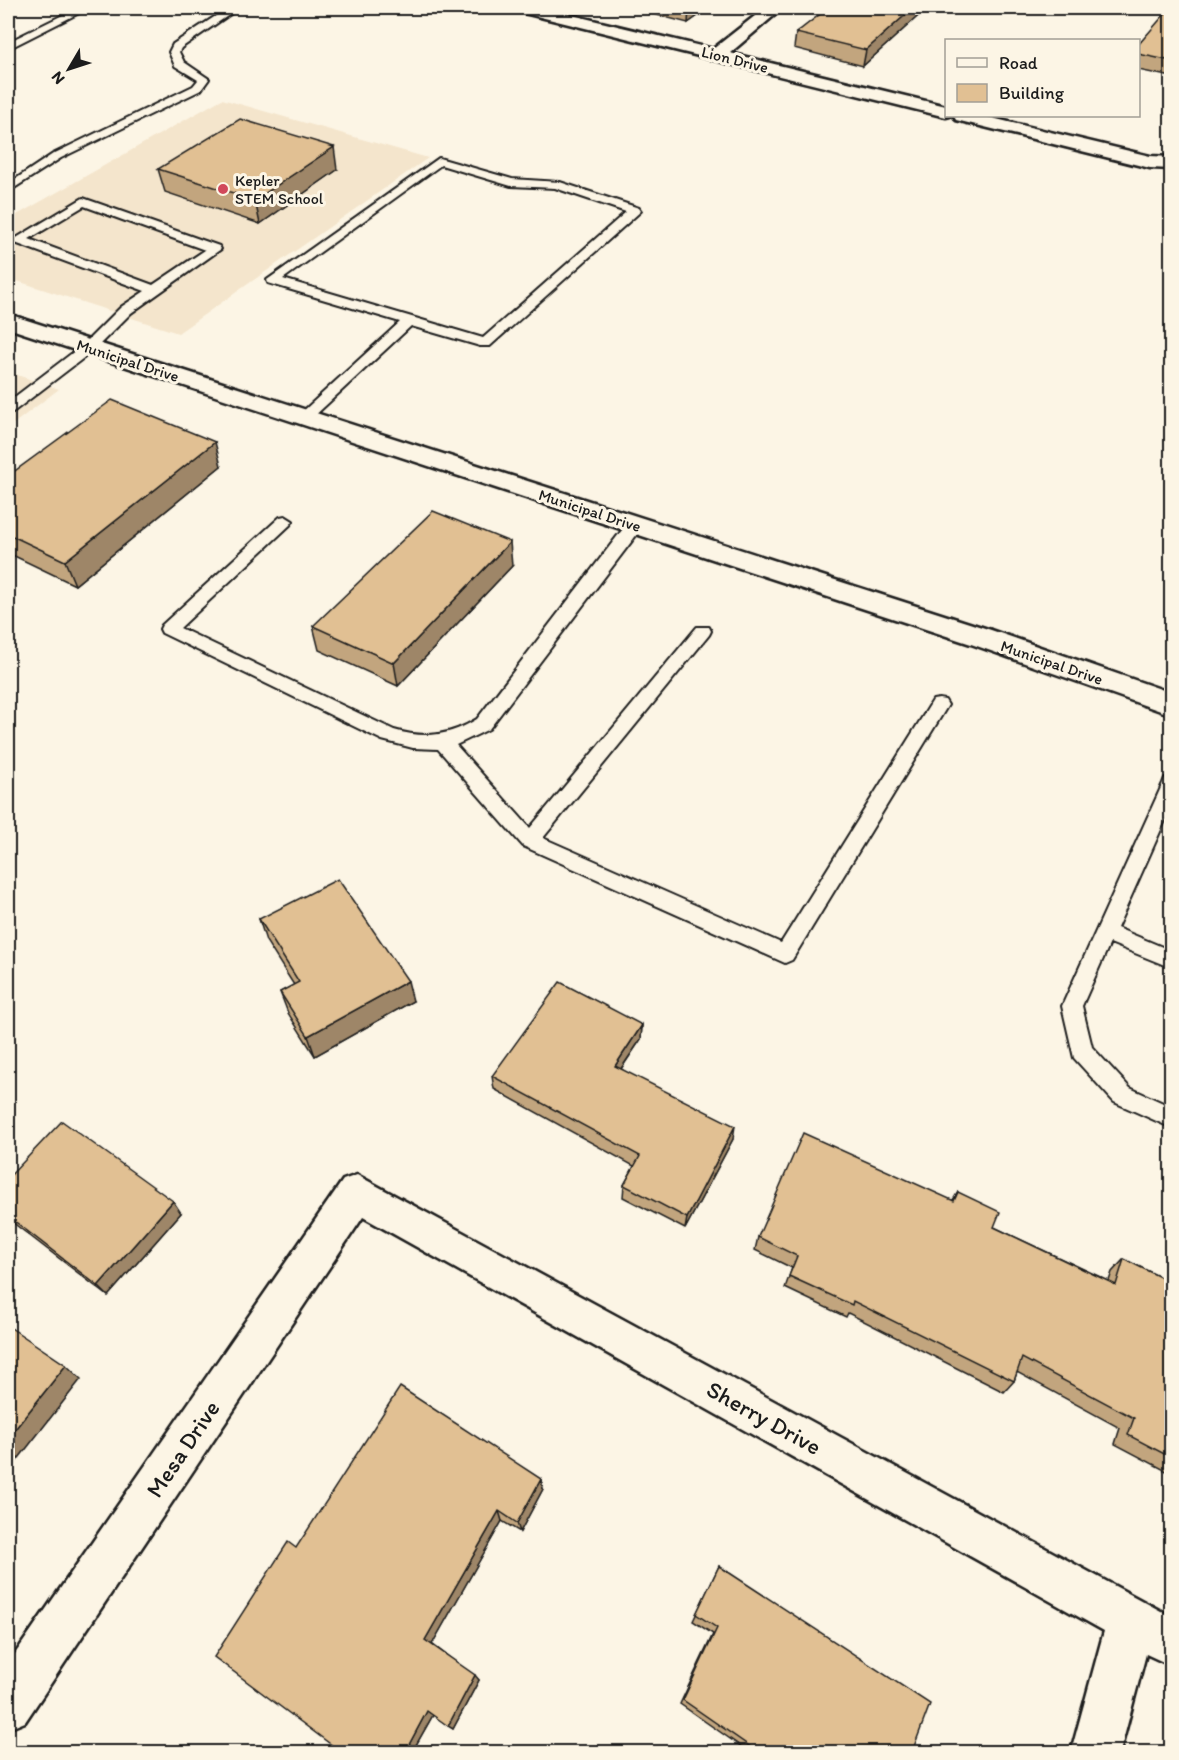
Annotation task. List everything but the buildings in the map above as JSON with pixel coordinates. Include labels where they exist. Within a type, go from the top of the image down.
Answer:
[{"type":"street","name":"Lion Drive","points":[[524,8],[945,111]]},
{"type":"street","points":[[716,55],[775,8]]},
{"type":"street","points":[[967,117],[1150,162],[1172,163]]},
{"type":"street","name":"Municipal Drive","points":[[8,321],[981,637],[1172,704]]},
{"type":"street","name":"Sherry Drive","points":[[357,1193],[1172,1643]]},
{"type":"street","name":"Mesa Drive","points":[[8,1705],[357,1193]]},
{"type":"street","points":[[1096,1752],[1131,1620]]},
{"type":"lane","points":[[8,46],[84,8]]},
{"type":"lane","points":[[8,189],[57,156],[197,88],[204,79],[179,64],[174,52],[177,46],[234,8]]},
{"type":"lane","points":[[439,160],[512,182],[556,185],[634,211],[485,343],[409,321],[273,280],[439,160]]},
{"type":"lane","points":[[8,409],[89,347],[126,310],[215,249],[83,202],[19,240],[154,290]]},
{"type":"lane","points":[[305,417],[409,321]]},
{"type":"lane","points":[[285,520],[168,629],[388,735],[412,744],[442,742],[468,735],[483,724],[634,525]]},
{"type":"lane","points":[[530,841],[703,631]]},
{"type":"lane","points":[[442,742],[530,841],[785,954],[939,705]]},
{"type":"lane","points":[[1172,783],[1072,1006],[1082,1051],[1122,1095],[1172,1118]]},
{"type":"lane","points":[[1106,932],[1172,960]]},
{"type":"shaded area","name":"Kepler STEM School","points":[[222,99],[428,158],[178,333],[8,278],[8,220]]},
{"type":"shaded area","points":[[8,372],[59,389],[8,428]]},
{"type":"place","name":"Kepler STEM School","points":[[223,189]]}]
